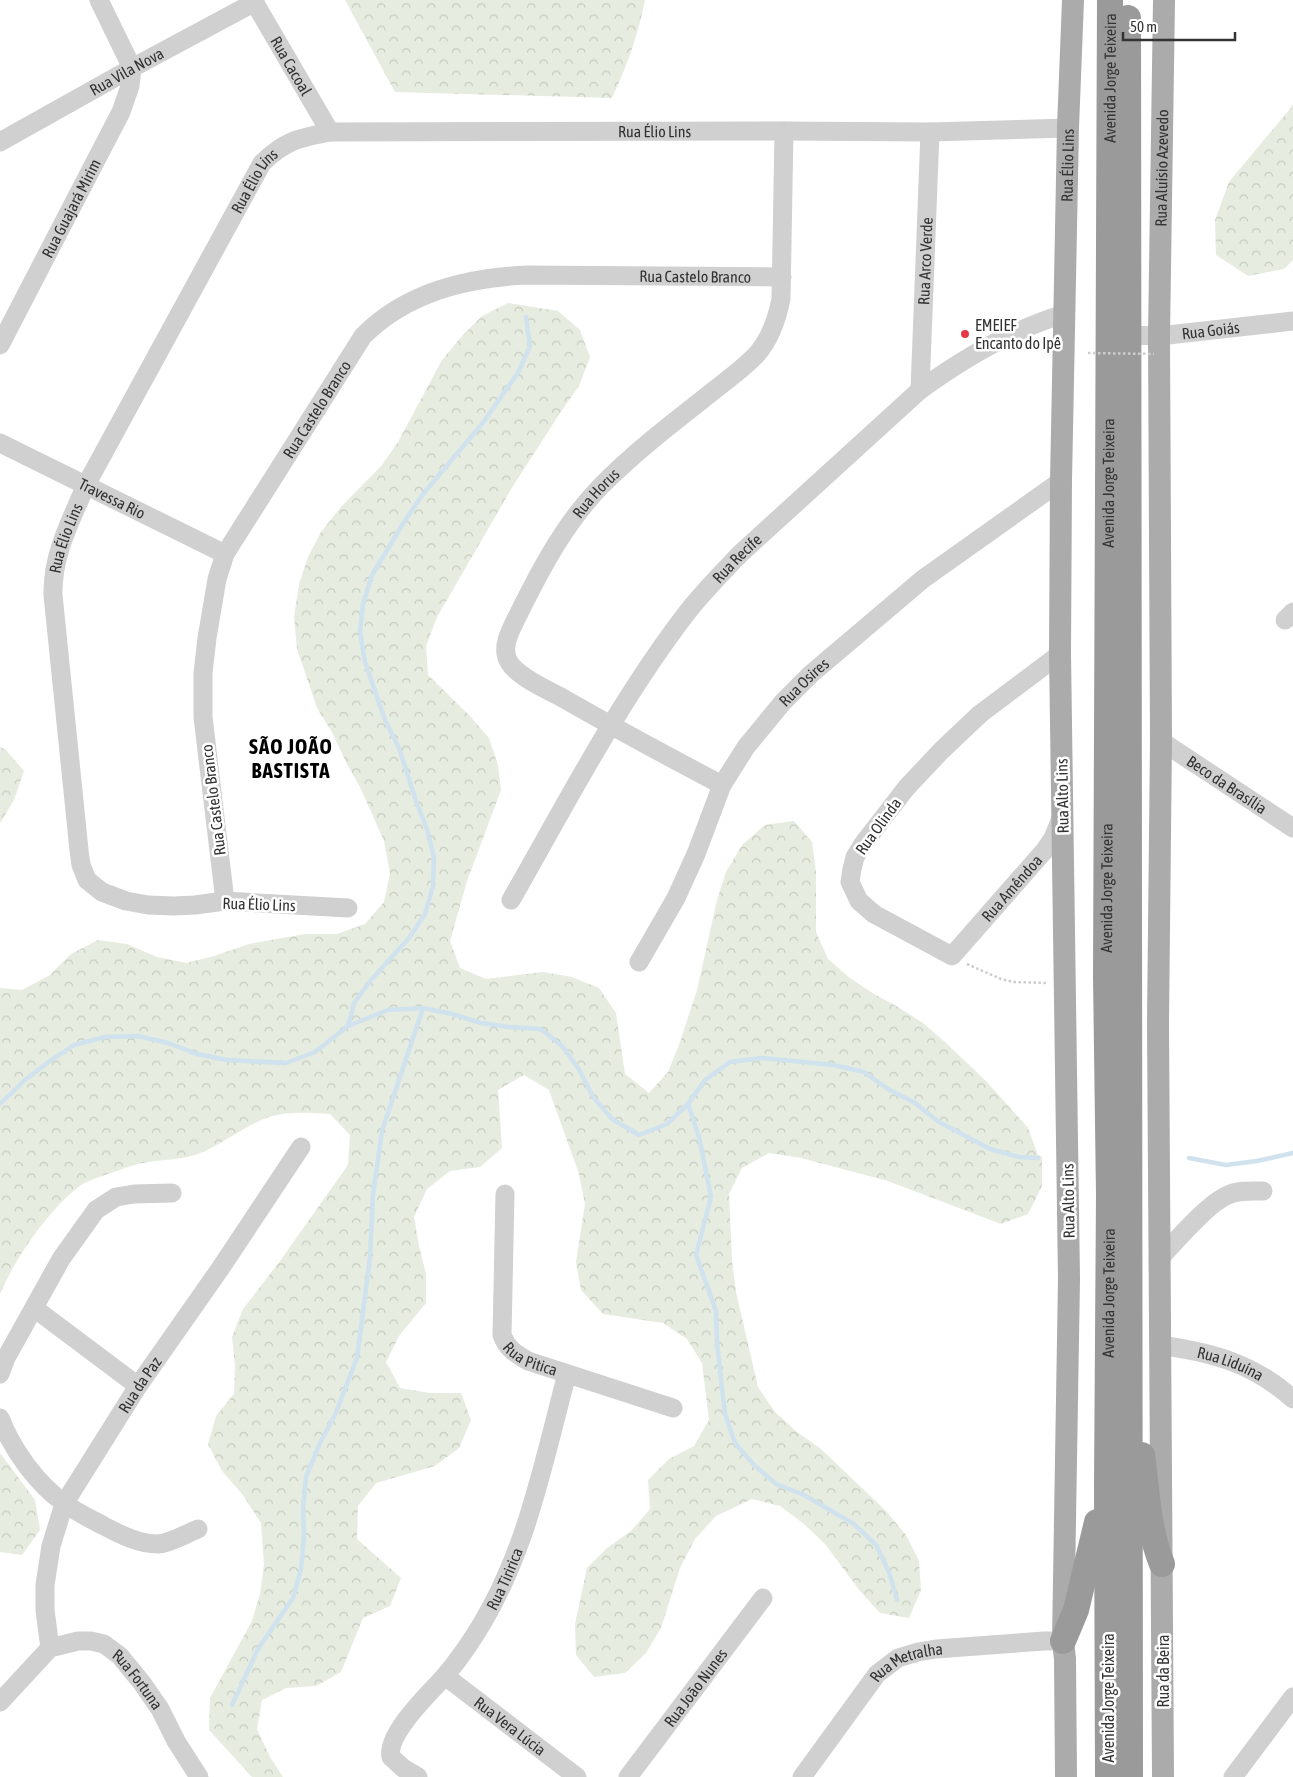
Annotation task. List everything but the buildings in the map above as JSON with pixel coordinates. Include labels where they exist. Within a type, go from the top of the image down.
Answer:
[{"type":"highway","points":[[1094,0],[1098,67],[1108,100]]},
{"type":"highway","name":"Avenida Jorge Teixeira","points":[[1108,1777],[1107,1485],[1109,1223],[1106,977],[1108,100],[1110,0]]},
{"type":"highway","name":"Avenida Jorge Teixeira","points":[[1128,0],[1130,1777]]},
{"type":"highway","points":[[1129,1332],[1133,1382],[1152,1531],[1162,1564]]},
{"type":"highway","points":[[1063,1641],[1076,1610],[1107,1485]]},
{"type":"main road","points":[[1068,128],[1073,0]]},
{"type":"main road","name":"Rua Aluísio Azevedo","points":[[1161,741],[1157,345],[1164,0]]},
{"type":"main road","name":"Rua Élio Lins","points":[[1064,314],[1068,128]]},
{"type":"main road","name":"Rua Alto Lins","points":[[1063,1641],[1069,1279],[1060,654],[1064,314]]},
{"type":"main road","name":"Rua da Beira","points":[[1161,741],[1158,1260],[1163,1777]]},
{"type":"main road","points":[[1063,1641],[1065,1659],[1066,1777]]},
{"type":"street","points":[[99,0],[132,68]]},
{"type":"street","name":"Rua Vila Nova","points":[[0,142],[254,1]]},
{"type":"street","name":"Rua Cacoal","points":[[254,1],[330,132]]},
{"type":"street","name":"Rua Guajará Mirim","points":[[0,345],[121,112],[130,86],[132,68]]},
{"type":"street","name":"Rua Élio Lins","points":[[348,908],[225,900],[195,905],[148,905],[126,901],[102,892],[87,880],[81,865],[53,584],[56,560],[63,538],[86,485],[262,163],[281,146],[306,136],[330,132],[930,132],[1068,128]]},
{"type":"street","name":"Rua Horus","points":[[722,785],[611,726],[535,682],[513,667],[509,662],[506,650],[510,633],[544,563],[571,523],[599,488],[648,442],[757,354],[772,330],[781,299],[784,131]]},
{"type":"street","name":"Rua Arco Verde","points":[[920,390],[930,132]]},
{"type":"street","name":"Rua Castelo Branco","points":[[225,900],[203,716],[203,673],[217,579],[224,554],[353,349],[375,324],[403,305],[428,293],[454,284],[497,276],[782,277]]},
{"type":"street","name":"Rua Recife","points":[[511,900],[611,726],[661,649],[690,609],[715,580],[740,554],[920,390],[944,372],[989,345],[1042,320],[1064,314]]},
{"type":"street","name":"Rua Goiás","points":[[1129,335],[1157,345],[1293,321]]},
{"type":"street","name":"Travessa Rio","points":[[0,443],[224,554]]},
{"type":"street","name":"Rua Osires","points":[[639,962],[676,898],[696,854],[722,785],[769,717],[811,674],[923,579],[1061,481]]},
{"type":"street","name":"Rua Olinda","points":[[952,956],[880,918],[859,901],[850,882],[856,857],[863,844],[907,786],[942,750],[980,714],[1060,654]]},
{"type":"street","name":"Beco da Brasília","points":[[1161,741],[1293,828]]},
{"type":"street","name":"Rua Amêndoa","points":[[952,956],[1045,850],[1053,838],[1062,815]]},
{"type":"street","name":"Rua da Paz","points":[[50,1648],[44,1585],[51,1546],[64,1504],[138,1386],[222,1266],[301,1147]]},
{"type":"street","points":[[1158,1260],[1199,1218],[1226,1195],[1238,1192],[1263,1191]]},
{"type":"street","points":[[0,1374],[6,1358],[61,1259],[90,1216],[101,1206],[116,1197],[134,1194],[172,1193]]},
{"type":"street","name":"Rua Pitica","points":[[505,1194],[502,1335],[504,1342],[515,1354],[528,1361],[673,1408]]},
{"type":"street","points":[[34,1308],[138,1386]]},
{"type":"street","name":"Rua Liduína","points":[[1159,1345],[1226,1358],[1245,1366],[1280,1387],[1293,1399]]},
{"type":"street","name":"Rua Tiririca","points":[[418,1777],[403,1768],[391,1757],[391,1745],[413,1712],[467,1648],[492,1609],[513,1565],[527,1526],[567,1374]]},
{"type":"street","points":[[0,1418],[7,1435],[22,1458],[37,1478],[64,1504],[116,1532],[149,1544],[161,1544],[172,1541],[198,1529]]},
{"type":"street","name":"Rua João Nunes","points":[[628,1777],[763,1598]]},
{"type":"street","name":"Rua Fortuna","points":[[50,1648],[78,1641],[92,1641],[104,1644],[120,1656],[137,1676],[160,1709],[176,1741],[199,1777]]},
{"type":"street","name":"Rua Metralha","points":[[802,1777],[877,1674],[898,1658],[936,1649],[1063,1641]]},
{"type":"street","points":[[0,1702],[50,1648]]},
{"type":"street","name":"Rua Vera Lúcia","points":[[445,1676],[577,1777]]},
{"type":"street","points":[[1233,1777],[1293,1697]]},
{"type":"path","points":[[1088,353],[1157,345]]},
{"type":"path","points":[[952,956],[989,975],[1002,979],[1014,982],[1042,982],[1065,987]]},
{"type":"green space","points":[[345,0],[645,0],[632,50],[612,98],[395,92]]},
{"type":"green space","points":[[1293,105],[1293,260],[1284,269],[1248,276],[1216,255],[1215,220],[1229,182]]},
{"type":"green space","points":[[508,303],[558,311],[580,330],[590,357],[579,386],[513,486],[437,617],[426,646],[428,675],[470,716],[489,738],[498,765],[501,790],[467,881],[450,941],[460,968],[486,979],[543,972],[572,977],[599,988],[616,1013],[625,1074],[649,1093],[668,1072],[679,1045],[697,990],[717,900],[726,872],[742,845],[765,825],[794,821],[812,842],[816,871],[816,932],[828,959],[850,978],[923,1023],[987,1082],[1028,1128],[1038,1155],[1042,1157],[1042,1186],[1028,1214],[1001,1224],[888,1181],[801,1158],[769,1153],[742,1168],[729,1194],[732,1260],[736,1292],[758,1387],[775,1412],[797,1432],[821,1449],[886,1511],[906,1535],[919,1561],[921,1590],[909,1618],[880,1613],[860,1591],[825,1544],[804,1524],[780,1506],[752,1499],[716,1516],[695,1539],[680,1568],[661,1628],[646,1653],[625,1673],[594,1677],[576,1655],[575,1624],[587,1568],[607,1548],[631,1531],[650,1509],[648,1480],[669,1459],[694,1446],[709,1420],[702,1363],[687,1339],[663,1323],[603,1314],[581,1290],[576,1262],[585,1204],[579,1174],[549,1090],[524,1075],[498,1090],[502,1148],[480,1167],[450,1171],[427,1189],[414,1217],[426,1274],[426,1303],[399,1336],[386,1362],[400,1388],[430,1393],[461,1393],[471,1420],[459,1448],[435,1466],[376,1483],[358,1506],[357,1539],[401,1578],[390,1606],[363,1618],[341,1672],[316,1686],[286,1688],[262,1700],[257,1729],[270,1757],[283,1777],[252,1777],[209,1730],[210,1698],[252,1621],[260,1594],[264,1564],[261,1523],[242,1494],[222,1471],[208,1444],[216,1416],[234,1394],[235,1366],[232,1337],[243,1309],[280,1261],[348,1165],[350,1135],[330,1114],[300,1113],[277,1115],[251,1125],[198,1154],[138,1164],[85,1183],[57,1207],[34,1235],[0,1294],[0,988],[22,990],[50,975],[71,954],[98,940],[127,944],[157,957],[186,963],[249,944],[305,934],[337,934],[365,924],[384,902],[390,873],[384,841],[361,789],[333,734],[317,708],[297,649],[294,617],[299,584],[308,557],[321,532],[341,507],[382,465],[398,442],[442,360],[482,316]]},
{"type":"green space","points":[[0,747],[5,749],[24,771],[14,800],[0,823]]},
{"type":"green space","points":[[0,1453],[35,1500],[40,1530],[22,1555],[0,1552]]},
{"type":"waterway","points":[[348,1026],[354,1003],[371,980],[409,938],[425,914],[433,886],[434,857],[427,829],[399,748],[385,720],[365,662],[360,632],[363,604],[372,575],[404,522],[423,494],[482,424],[518,373],[530,346],[526,317]]},
{"type":"waterway","points":[[0,1104],[25,1080],[74,1045],[105,1037],[138,1036],[168,1043],[197,1054],[227,1060],[286,1063],[315,1052],[348,1026],[388,1010],[423,1008],[481,1023],[541,1029],[563,1047],[580,1071],[593,1097],[612,1119],[639,1135],[667,1124],[688,1104],[705,1080],[730,1062],[763,1058],[833,1065],[864,1072],[888,1089],[915,1103],[939,1122],[990,1149],[1019,1157],[1038,1158]]},
{"type":"waterway","points":[[232,1705],[258,1649],[293,1598],[301,1569],[306,1477],[320,1443],[335,1415],[357,1358],[370,1258],[373,1194],[382,1131],[423,1008]]},
{"type":"waterway","points":[[688,1104],[699,1137],[711,1197],[696,1255],[716,1311],[717,1343],[725,1414],[735,1443],[754,1465],[776,1484],[804,1495],[854,1524],[876,1545],[889,1572],[897,1600]]},
{"type":"waterway","points":[[1189,1158],[1226,1165],[1257,1161],[1293,1153]]},
{"type":"place","name":"EMEIEF Encanto do Ipê","points":[[965,334]]},
{"type":"district","name":"SÃO JOÃO BASTISTA","points":[[291,759]]}]
